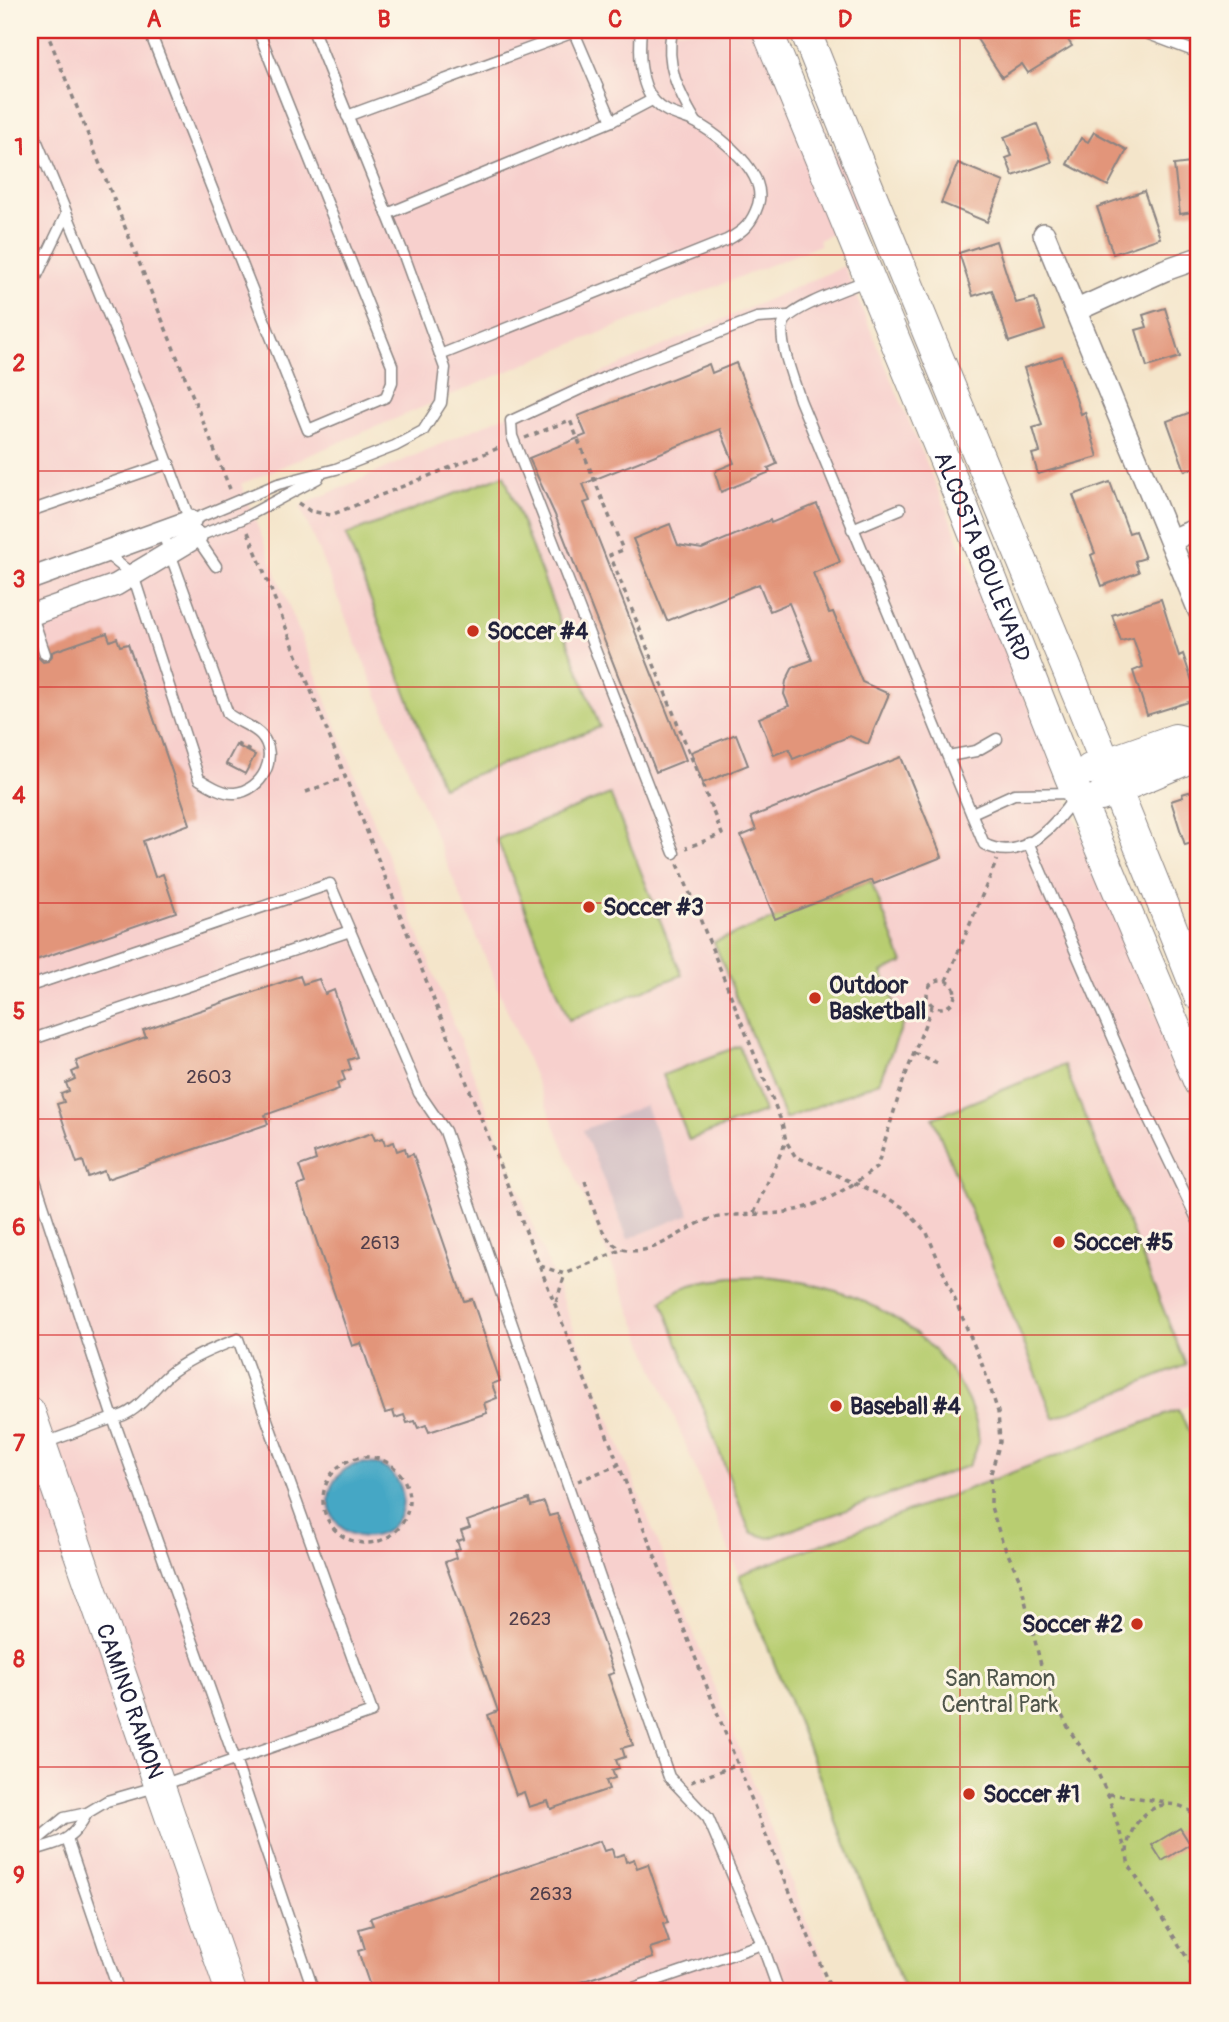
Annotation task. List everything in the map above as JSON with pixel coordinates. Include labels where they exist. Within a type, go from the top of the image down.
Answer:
[{"type":"main road","name":"ALCOSTA BOULEVARD","points":[[767,30],[949,471],[1077,792],[1199,1083]]},
{"type":"main road","name":"ALCOSTA BOULEVARD","points":[[805,30],[1112,775],[1199,996]]},
{"type":"main road","points":[[1077,792],[1112,775]]},
{"type":"main road","name":"CAMINO RAMON","points":[[30,1412],[35,1446],[231,1992]]},
{"type":"street","points":[[1044,234],[1199,611]]},
{"type":"street","points":[[1077,310],[1165,270],[1199,258]]},
{"type":"street","points":[[1172,540],[1199,528]]},
{"type":"street","points":[[30,579],[162,531],[193,529]]},
{"type":"street","points":[[30,614],[116,585],[170,553],[193,529]]},
{"type":"lane","points":[[149,30],[308,430],[386,397],[392,382],[392,365],[258,30]]},
{"type":"lane","points":[[193,529],[235,502],[278,484],[373,457],[424,431],[440,403],[445,368],[313,30]]},
{"type":"lane","points":[[440,355],[743,232],[754,218],[760,186],[754,173],[722,142],[696,122],[667,113],[652,100],[640,69],[641,30]]},
{"type":"lane","points":[[672,30],[668,45],[669,63],[682,99],[696,122]]},
{"type":"lane","points":[[1138,30],[1199,52]]},
{"type":"lane","points":[[347,116],[573,31],[612,121]]},
{"type":"lane","points":[[387,214],[612,121],[652,100]]},
{"type":"lane","points":[[30,125],[169,463],[193,529],[216,566]]},
{"type":"lane","points":[[30,290],[66,215]]},
{"type":"lane","points":[[674,853],[512,436],[511,421],[619,371],[757,318],[788,316],[870,279]]},
{"type":"lane","points":[[788,316],[783,325],[783,340],[800,400],[984,844],[1011,851],[1043,836],[1061,818],[1077,792]]},
{"type":"lane","points":[[30,511],[169,463]]},
{"type":"lane","points":[[193,529],[242,519],[336,469]]},
{"type":"lane","points":[[852,529],[900,509]]},
{"type":"lane","points":[[104,552],[133,575],[199,779],[214,788],[233,794],[247,790],[261,780],[267,768],[268,746],[261,734],[228,714],[162,531]]},
{"type":"lane","points":[[30,614],[45,654]]},
{"type":"lane","points":[[948,756],[976,751],[997,739]]},
{"type":"lane","points":[[972,813],[1014,794],[1077,792]]},
{"type":"lane","points":[[1028,842],[1146,1113],[1199,1223]]},
{"type":"lane","points":[[30,986],[330,884],[419,1093],[445,1131],[669,1777],[708,1818],[762,1944],[779,1992]]},
{"type":"lane","points":[[30,1041],[350,931]]},
{"type":"lane","points":[[30,1165],[113,1418],[235,1760],[314,1992]]},
{"type":"lane","points":[[30,1849],[64,1818],[87,1813],[107,1801],[159,1786],[372,1712],[238,1339],[195,1355],[156,1385],[144,1400],[124,1417],[113,1418],[35,1446]]},
{"type":"lane","points":[[30,1849],[66,1839],[76,1833],[87,1813]]},
{"type":"lane","points":[[66,1839],[119,1992]]},
{"type":"lane","points":[[622,1992],[762,1944]]},
{"type":"path","points":[[46,30],[235,502]]},
{"type":"path","points":[[242,519],[618,1465],[831,1990],[818,1992]]},
{"type":"path","points":[[237,744],[260,756]]},
{"type":"path","points":[[306,792],[346,778]]},
{"type":"path","points":[[947,981],[1001,850]]},
{"type":"path","points":[[584,1181],[609,1240],[632,1251],[664,1242],[703,1221],[719,1216],[792,1211],[854,1184],[877,1167],[903,1082],[932,1006],[927,996],[929,987],[937,981],[947,981],[954,987],[955,1000],[944,1009],[932,1006]]},
{"type":"path","points":[[914,1053],[940,1064]]},
{"type":"path","points":[[782,1123],[786,1141],[795,1156],[890,1199],[916,1220],[927,1233],[948,1277],[984,1368],[998,1412],[1000,1442],[991,1473],[991,1507],[1002,1541],[1020,1580],[1041,1665],[1052,1696],[1108,1794],[1129,1865],[1199,1977]]},
{"type":"path","points":[[754,1213],[786,1141]]},
{"type":"path","points":[[540,1266],[565,1274],[625,1249]]},
{"type":"path","points":[[555,1304],[565,1274]]},
{"type":"path","points":[[363,1457],[386,1462],[397,1471],[409,1494],[404,1521],[396,1531],[372,1543],[345,1538],[335,1530],[324,1508],[323,1496],[331,1474],[351,1460],[363,1457]]},
{"type":"path","points":[[567,1485],[618,1465]]},
{"type":"path","points":[[679,1787],[738,1764]]},
{"type":"path","points":[[1108,1794],[1180,1804],[1199,1820]]},
{"type":"path","points":[[1126,1852],[1129,1837],[1150,1810],[1165,1804],[1180,1804]]},
{"type":"path","points":[[1195,1815],[1199,1809]]},
{"type":"shaded area","points":[[30,30],[785,30],[863,221],[818,240],[820,245],[565,347],[241,484],[835,1992],[30,1992]]},
{"type":"shaded area","points":[[844,266],[1199,1113],[1199,1402],[739,1575],[300,506]]},
{"type":"shaded area","points":[[645,1105],[690,1214],[628,1239],[583,1130]]},
{"type":"green space","name":"Soccer #4","points":[[504,475],[600,727],[442,787],[346,535]]},
{"type":"green space","name":"Soccer #3","points":[[610,794],[682,975],[569,1020],[497,839]]},
{"type":"green space","name":"Outdoor Basketball","points":[[871,881],[903,963],[882,972],[903,1024],[879,1082],[785,1119],[714,942]]},
{"type":"green space","points":[[739,1046],[764,1112],[689,1140],[663,1075]]},
{"type":"green space","name":"Soccer #5","points":[[1064,1065],[1186,1365],[1054,1418],[933,1118]]},
{"type":"green space","name":"Baseball #4","points":[[731,1278],[774,1278],[834,1290],[888,1314],[913,1331],[953,1374],[972,1410],[978,1442],[968,1466],[769,1538],[752,1533],[662,1301],[686,1287]]},
{"type":"green space","name":"San Ramon Central Park","points":[[1178,1410],[1199,1449],[1199,1992],[905,1992],[739,1575]]},
{"type":"water","points":[[359,1463],[373,1463],[387,1469],[397,1479],[403,1500],[401,1514],[387,1531],[373,1537],[359,1537],[345,1531],[335,1521],[329,1507],[329,1493],[335,1479],[345,1469]]},
{"type":"building","points":[[971,30],[991,30],[994,36],[1004,30],[1061,30],[1072,46],[1028,73],[1022,64],[1002,77]]},
{"type":"building","points":[[1037,124],[1052,162],[1013,176],[1006,158],[1012,156],[1004,137]]},
{"type":"building","points":[[1094,132],[1127,150],[1108,186],[1067,164],[1081,138],[1088,142]]},
{"type":"building","points":[[1199,162],[1199,211],[1180,214],[1174,165]]},
{"type":"building","points":[[958,163],[1004,182],[987,222],[941,203]]},
{"type":"building","points":[[1144,191],[1160,238],[1113,254],[1097,207]]},
{"type":"building","points":[[996,241],[1016,303],[1035,298],[1045,330],[1009,342],[992,290],[973,296],[959,253]]},
{"type":"building","points":[[1165,308],[1180,357],[1147,367],[1136,330],[1147,327],[1143,315]]},
{"type":"building","points":[[1062,356],[1081,414],[1085,412],[1098,457],[1038,474],[1032,454],[1040,452],[1033,428],[1042,425],[1024,368]]},
{"type":"building","points":[[736,363],[777,464],[768,468],[770,472],[721,492],[715,473],[734,463],[720,429],[583,484],[590,501],[584,503],[686,760],[656,772],[555,515],[529,458],[586,435],[578,416],[709,364],[712,373]]},
{"type":"building","points":[[1199,409],[1199,466],[1185,471],[1167,421]]},
{"type":"building","points":[[1110,482],[1129,533],[1135,531],[1145,558],[1135,561],[1139,572],[1102,586],[1091,555],[1095,553],[1073,495]]},
{"type":"building","points":[[817,504],[840,562],[813,573],[829,613],[833,612],[862,682],[889,694],[868,744],[850,736],[793,759],[789,749],[774,755],[759,718],[789,706],[784,694],[786,681],[793,667],[812,660],[789,603],[770,611],[759,584],[667,621],[633,539],[670,524],[678,545],[702,549],[770,520],[771,523]]},
{"type":"building","points":[[1161,599],[1179,656],[1183,654],[1198,699],[1147,715],[1133,671],[1143,667],[1133,638],[1121,641],[1112,615]]},
{"type":"building","points":[[107,633],[110,641],[117,638],[120,646],[128,644],[190,824],[143,841],[155,877],[163,874],[176,912],[30,962],[30,659],[38,657],[43,662],[48,661],[52,652]]},
{"type":"building","points":[[736,734],[748,765],[703,783],[691,752]]},
{"type":"building","points":[[236,745],[255,755],[245,774],[226,764]]},
{"type":"building","points":[[901,757],[942,857],[874,884],[872,880],[775,919],[741,836],[756,830],[751,817]]},
{"type":"building","points":[[1199,789],[1199,841],[1185,845],[1171,801],[1183,797],[1182,794]]},
{"type":"building","points":[[300,976],[303,984],[319,979],[325,994],[334,990],[357,1057],[348,1060],[351,1069],[342,1072],[345,1080],[337,1083],[339,1089],[265,1115],[268,1124],[107,1179],[104,1171],[88,1177],[83,1161],[77,1163],[57,1104],[64,1102],[61,1094],[69,1091],[66,1083],[75,1079],[72,1072],[79,1069],[76,1061],[146,1037],[143,1030]]},
{"type":"building","points":[[372,1133],[375,1140],[383,1138],[385,1145],[394,1142],[397,1151],[405,1148],[407,1156],[413,1154],[464,1301],[472,1299],[500,1381],[492,1384],[497,1398],[484,1403],[487,1413],[429,1432],[426,1425],[418,1428],[415,1421],[407,1423],[404,1415],[395,1418],[393,1411],[385,1413],[361,1343],[352,1346],[298,1186],[305,1183],[299,1166],[316,1160],[314,1153]]},
{"type":"building","points":[[529,1499],[531,1506],[544,1502],[549,1516],[557,1514],[614,1673],[608,1675],[633,1745],[622,1748],[625,1757],[616,1760],[619,1768],[612,1770],[615,1778],[606,1781],[609,1789],[551,1809],[548,1801],[529,1807],[524,1792],[516,1795],[488,1715],[498,1711],[445,1562],[456,1558],[454,1551],[460,1549],[457,1541],[464,1539],[461,1531],[470,1528],[467,1521]]},
{"type":"building","points":[[1180,1828],[1190,1844],[1162,1861],[1152,1845]]},
{"type":"building","points":[[600,1841],[604,1851],[612,1849],[614,1857],[624,1854],[626,1862],[634,1859],[637,1868],[648,1864],[668,1923],[663,1924],[669,1942],[650,1948],[653,1958],[550,1992],[372,1992],[358,1951],[365,1949],[359,1929],[373,1925],[370,1918]]},
{"type":"place","name":"Soccer #4","points":[[473,631]]},
{"type":"place","name":"Soccer #3","points":[[589,907]]},
{"type":"place","name":"Outdoor Basketball","points":[[815,998]]},
{"type":"place","name":"Soccer #5","points":[[1059,1242]]},
{"type":"place","name":"Baseball #4","points":[[836,1406]]},
{"type":"place","name":"Soccer #2","points":[[1137,1624]]},
{"type":"place","name":"Soccer #1","points":[[969,1794]]}]
